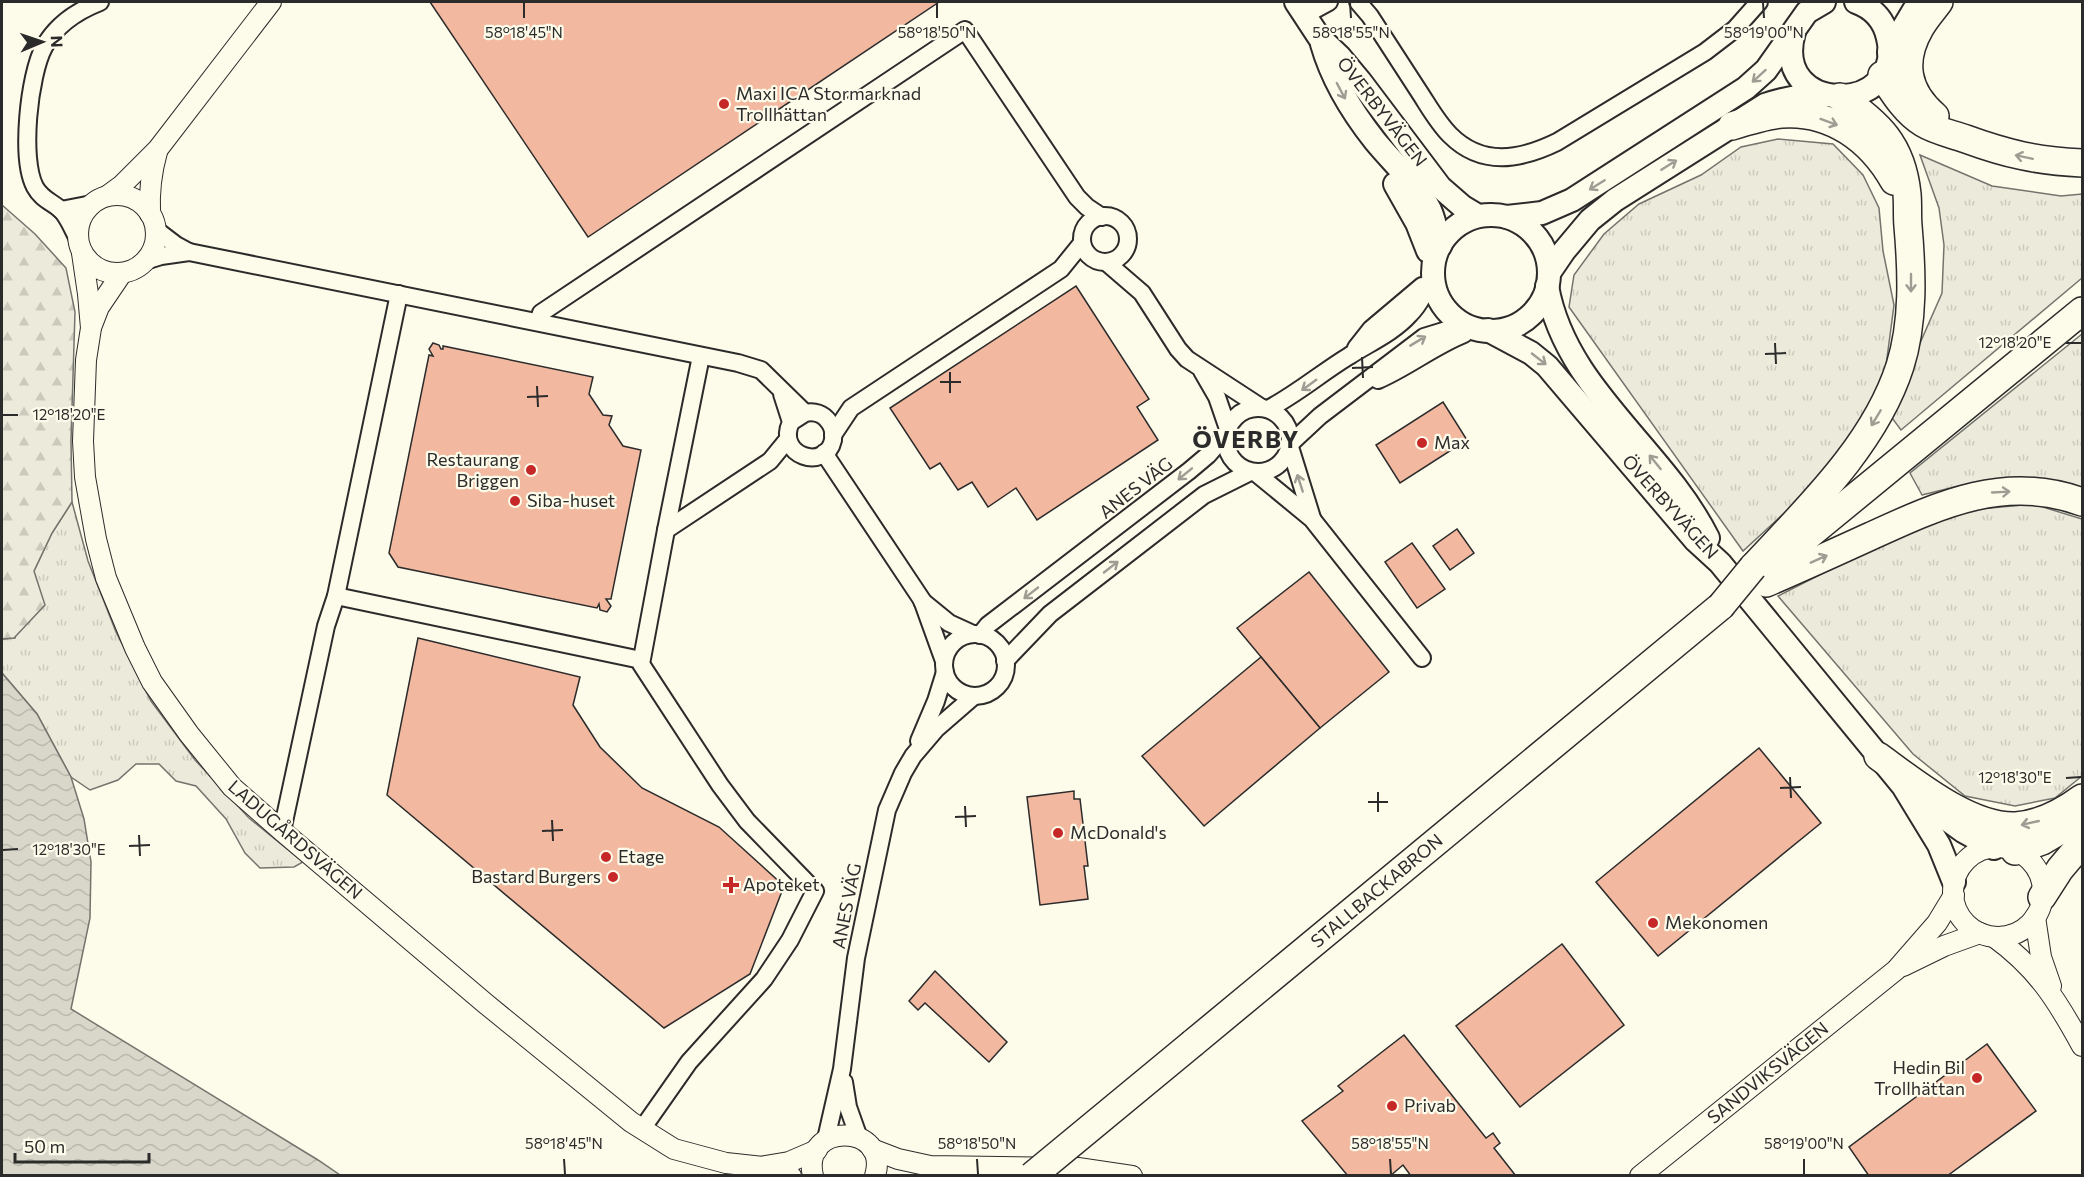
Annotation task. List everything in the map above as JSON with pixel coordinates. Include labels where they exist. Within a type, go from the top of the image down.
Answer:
[{"type":"highway","points":[[1939,2],[1920,27],[1911,49],[1909,69],[1911,84],[1918,99],[1929,110],[1965,138]]},
{"type":"highway","points":[[1885,64],[1895,96],[1922,123],[1985,147],[2028,159],[2082,163]]},
{"type":"highway","points":[[1760,575],[1865,436],[1886,401],[1900,365],[1908,324],[1911,248],[1907,194],[1900,159],[1890,141],[1876,124],[1863,112],[1832,96]]},
{"type":"highway","points":[[1732,126],[1763,117],[1792,114],[1808,115],[1833,122],[1847,129],[1869,146],[1888,169],[1895,183],[1908,225]]},
{"type":"highway","points":[[1760,575],[2082,310]]},
{"type":"highway","points":[[1760,575],[1956,500],[1988,493],[2030,490],[2061,495],[2082,502]]},
{"type":"highway","name":"STALLBACKABRON","points":[[1032,1176],[1760,575]]},
{"type":"highway","points":[[1878,756],[1950,804],[1976,818],[1995,824],[2015,826],[2034,823],[2049,818],[2082,798]]},
{"type":"highway","points":[[2004,849],[2042,841],[2082,818]]},
{"type":"highway","points":[[2039,907],[2060,869],[2082,843]]},
{"type":"main road","points":[[1435,261],[1452,230],[1460,224],[1478,216],[1507,217],[1542,213],[1560,206],[1746,88],[1766,70],[1807,12],[1824,2]]},
{"type":"main road","points":[[1856,2],[1870,9],[1882,21],[1888,36],[1885,64]]},
{"type":"main road","points":[[1482,330],[1506,329],[1529,316],[1541,302],[1548,279],[1564,251],[1590,220],[1637,185],[1748,114],[1775,101],[1804,95],[1832,96],[1864,91],[1877,81],[1914,10],[1924,2]]},
{"type":"main road","points":[[1301,8],[1320,36]]},
{"type":"main road","points":[[1794,30],[1791,46],[1796,69],[1804,82],[1832,96]]},
{"type":"main road","name":"ÖVERBYVÄGEN","points":[[1320,36],[1327,63],[1347,101],[1374,139],[1413,184],[1429,209],[1439,298],[1449,312],[1462,323],[1531,353],[1547,366],[1696,541],[1720,563],[1903,786],[1940,845],[1954,889]]},
{"type":"main road","name":"ÖVERBYVÄGEN","points":[[1320,36],[1360,81],[1440,187],[1463,207],[1478,216]]},
{"type":"main road","name":"ÖVERBYVÄGEN","points":[[1507,217],[1526,227],[1545,252],[1554,316],[1560,334],[1572,355],[1590,382],[1688,506],[1720,563]]},
{"type":"main road","name":"ÖVERBYVÄGEN","points":[[1903,786],[1940,816],[2004,849]]},
{"type":"street","points":[[100,2],[84,8],[66,20],[44,48],[33,87],[26,138],[31,177],[35,188],[42,196],[51,205],[61,210],[87,259],[99,269],[122,273],[130,271],[145,261],[189,252]]},
{"type":"street","points":[[80,246],[79,224],[86,210],[122,185],[158,149],[271,2]]},
{"type":"street","points":[[1301,8],[1329,2]]},
{"type":"street","points":[[1358,2],[1375,24],[1436,118],[1451,136],[1478,153],[1494,157],[1518,157],[1557,142],[1705,52],[1735,29],[1759,2]]},
{"type":"street","points":[[538,322],[541,313],[965,30],[1077,197],[1102,217]]},
{"type":"street","points":[[145,261],[154,246],[149,192],[158,149]]},
{"type":"street","points":[[61,210],[115,195],[132,198],[139,202],[153,222],[176,245],[189,252],[738,363],[761,370],[771,378],[801,422]]},
{"type":"street","points":[[1077,197],[1083,215],[1087,253],[1102,261],[1142,293]]},
{"type":"street","points":[[666,530],[770,461],[801,422],[851,408],[1061,269],[1092,220],[1102,217],[1113,218],[1123,226],[1127,235],[1125,249],[1119,257],[1061,269]]},
{"type":"street","name":"LADUGÅRDSVÄGEN","points":[[80,246],[88,294],[90,328],[83,404],[85,477],[99,548],[106,578],[118,611],[152,682],[189,734],[232,786],[282,831],[486,1004],[631,1122],[674,1149],[726,1163],[763,1167],[790,1176]]},
{"type":"street","points":[[1125,249],[1142,293],[1178,349],[1187,359],[1265,409],[1278,414],[1285,422],[1290,432],[1290,445],[1312,519]]},
{"type":"street","points":[[1435,261],[1414,294],[1371,329],[1348,356],[1291,398],[1265,409],[1245,411],[1232,421],[1226,443],[1234,461],[1241,468],[1253,472],[1264,472],[1278,466],[1283,461],[1290,445],[1320,416],[1356,390],[1390,375],[1444,343],[1482,330]]},
{"type":"street","name":"LADUGÅRDSVÄGEN","points":[[90,328],[99,307],[122,273]]},
{"type":"street","points":[[282,831],[326,626],[336,596],[399,294]]},
{"type":"street","points":[[642,1129],[689,1062],[764,979],[784,949],[815,891],[742,814],[720,785],[641,664],[700,356]]},
{"type":"street","points":[[1201,370],[1217,397],[1228,431]]},
{"type":"street","points":[[833,435],[851,408]]},
{"type":"street","points":[[770,461],[802,456],[816,457],[824,453],[832,443],[830,423],[801,422]]},
{"type":"street","points":[[801,422],[791,447],[802,456]]},
{"type":"street","name":"ANES VÄG","points":[[976,634],[1189,471],[1208,455],[1228,431]]},
{"type":"street","points":[[824,453],[922,600],[947,680],[958,691],[974,696],[986,694],[1000,683],[1004,675],[1005,661],[997,644],[949,623],[922,600]]},
{"type":"street","points":[[1253,472],[1312,519],[1422,658]]},
{"type":"street","points":[[1005,661],[1050,614],[1204,495],[1253,472]]},
{"type":"street","points":[[336,596],[641,660]]},
{"type":"street","points":[[944,666],[946,654],[954,642],[976,634]]},
{"type":"street","name":"ANES VÄG","points":[[821,1145],[842,1069],[856,958],[886,810],[913,756],[936,701],[944,666]]},
{"type":"street","name":"ANES VÄG","points":[[913,756],[936,729],[974,696]]},
{"type":"street","points":[[2056,999],[2028,964],[2013,951],[1968,926],[1960,915],[1954,889],[1960,869],[1968,859],[1980,851],[2004,849],[2029,860],[2039,873],[2043,889],[2039,907],[2041,957],[2056,999],[2082,1046]]},
{"type":"street","name":"SANDVIKSVÄGEN","points":[[1640,1176],[1896,970],[1937,923],[1954,889]]},
{"type":"street","points":[[1987,935],[2002,937],[2018,932],[2039,907]]},
{"type":"street","name":"SANDVIKSVÄGEN","points":[[1896,970],[1944,946],[1987,935]]},
{"type":"street","name":"ANES VÄG","points":[[842,1069],[848,1107],[866,1144]]},
{"type":"street","name":"LADUGÅRDSVÄGEN","points":[[763,1167],[789,1162],[843,1134],[866,1144]]},
{"type":"street","points":[[866,1144],[898,1159],[930,1166],[1078,1168],[1132,1176]]},
{"type":"street","points":[[866,1144],[876,1158],[875,1176]]},
{"type":"street","points":[[813,1176],[813,1157],[821,1145]]},
{"type":"street","points":[[895,1176],[930,1166]]},
{"type":"green space","points":[[1778,139],[1833,144],[1863,175],[1879,208],[1883,251],[1894,305],[1885,373],[1853,436],[1806,493],[1743,551],[1569,307],[1574,275],[1604,234],[1639,204],[1701,175],[1741,147]]},
{"type":"green space","points":[[1920,155],[1992,186],[2061,196],[2082,194],[2082,278],[1901,430],[1889,414],[1942,293],[1944,245],[1939,208]]},
{"type":"green space","points":[[2,205],[35,234],[66,268],[75,312],[71,441],[72,502],[52,533],[34,571],[45,605],[14,638],[2,639]]},
{"type":"green space","points":[[2082,334],[2082,493],[2052,482],[2003,478],[1922,495],[1910,473]]},
{"type":"green space","points":[[72,502],[88,561],[116,632],[151,701],[195,760],[249,818],[303,862],[294,867],[260,868],[245,853],[226,819],[196,786],[176,781],[159,764],[136,764],[118,780],[90,790],[71,777],[37,714],[2,673],[2,639],[15,638],[34,571],[52,533]]},
{"type":"green space","points":[[2033,504],[2082,519],[2082,776],[2055,798],[2015,806],[1965,796],[1913,754],[1778,596],[1868,550],[1959,511]]},
{"type":"water","points":[[2,673],[37,714],[71,777],[84,819],[91,862],[90,918],[71,1009],[340,1175],[2,1175]]},
{"type":"building","points":[[430,2],[939,2],[588,237]]},
{"type":"building","points":[[1076,286],[1149,399],[1137,407],[1158,440],[1037,520],[1016,488],[988,507],[972,482],[958,490],[940,463],[930,469],[890,408]]},
{"type":"building","name":"Siba-huset","points":[[433,343],[439,345],[441,349],[443,346],[593,377],[589,394],[603,415],[612,416],[609,425],[623,446],[641,450],[611,599],[606,599],[611,606],[607,612],[600,610],[599,604],[597,608],[398,567],[389,553],[429,355],[433,356],[429,349]]},
{"type":"building","name":"Max","points":[[1443,402],[1467,440],[1400,483],[1376,445]]},
{"type":"building","points":[[1457,529],[1474,553],[1450,570],[1433,546]]},
{"type":"building","points":[[1412,543],[1445,589],[1417,608],[1385,562]]},
{"type":"building","points":[[1309,572],[1389,672],[1320,728],[1237,628]]},
{"type":"building","name":"Etage","points":[[418,638],[580,677],[573,705],[600,747],[642,788],[719,827],[784,886],[750,974],[664,1028],[387,795]]},
{"type":"building","points":[[1261,657],[1320,728],[1204,826],[1142,756]]},
{"type":"building","points":[[1759,748],[1821,823],[1658,956],[1596,882]]},
{"type":"building","name":"McDonald's","points":[[1074,791],[1074,799],[1080,799],[1088,866],[1084,866],[1088,899],[1040,905],[1027,797]]},
{"type":"building","points":[[1562,944],[1624,1025],[1520,1107],[1456,1026]]},
{"type":"building","points":[[935,971],[1007,1042],[989,1062],[925,1003],[918,1010],[909,1001]]},
{"type":"building","name":"Privab","points":[[1404,1035],[1486,1138],[1493,1133],[1500,1143],[1494,1148],[1516,1176],[1411,1176],[1403,1165],[1390,1176],[1348,1176],[1302,1121],[1343,1091],[1338,1086]]},
{"type":"building","name":"Hedin Bil Trollhättan","points":[[1987,1044],[2036,1111],[1947,1176],[1869,1176],[1849,1147]]},
{"type":"place","name":"Maxi ICA Stormarknad Trollhättan","points":[[724,104]]},
{"type":"place","name":"Max","points":[[1422,443]]},
{"type":"place","name":"Restaurang Briggen","points":[[531,470]]},
{"type":"place","name":"Siba-huset","points":[[515,501]]},
{"type":"place","name":"McDonald's","points":[[1058,833]]},
{"type":"place","name":"Etage","points":[[606,857]]},
{"type":"place","name":"Bastard Burgers","points":[[613,877]]},
{"type":"place","name":"Apoteket","points":[[731,885]]},
{"type":"place","name":"Mekonomen","points":[[1653,923]]},
{"type":"place","name":"Hedin Bil Trollhättan","points":[[1977,1078]]},
{"type":"place","name":"Privab","points":[[1392,1106]]},
{"type":"district","name":"ÖVERBY","points":[[1246,440]]}]
